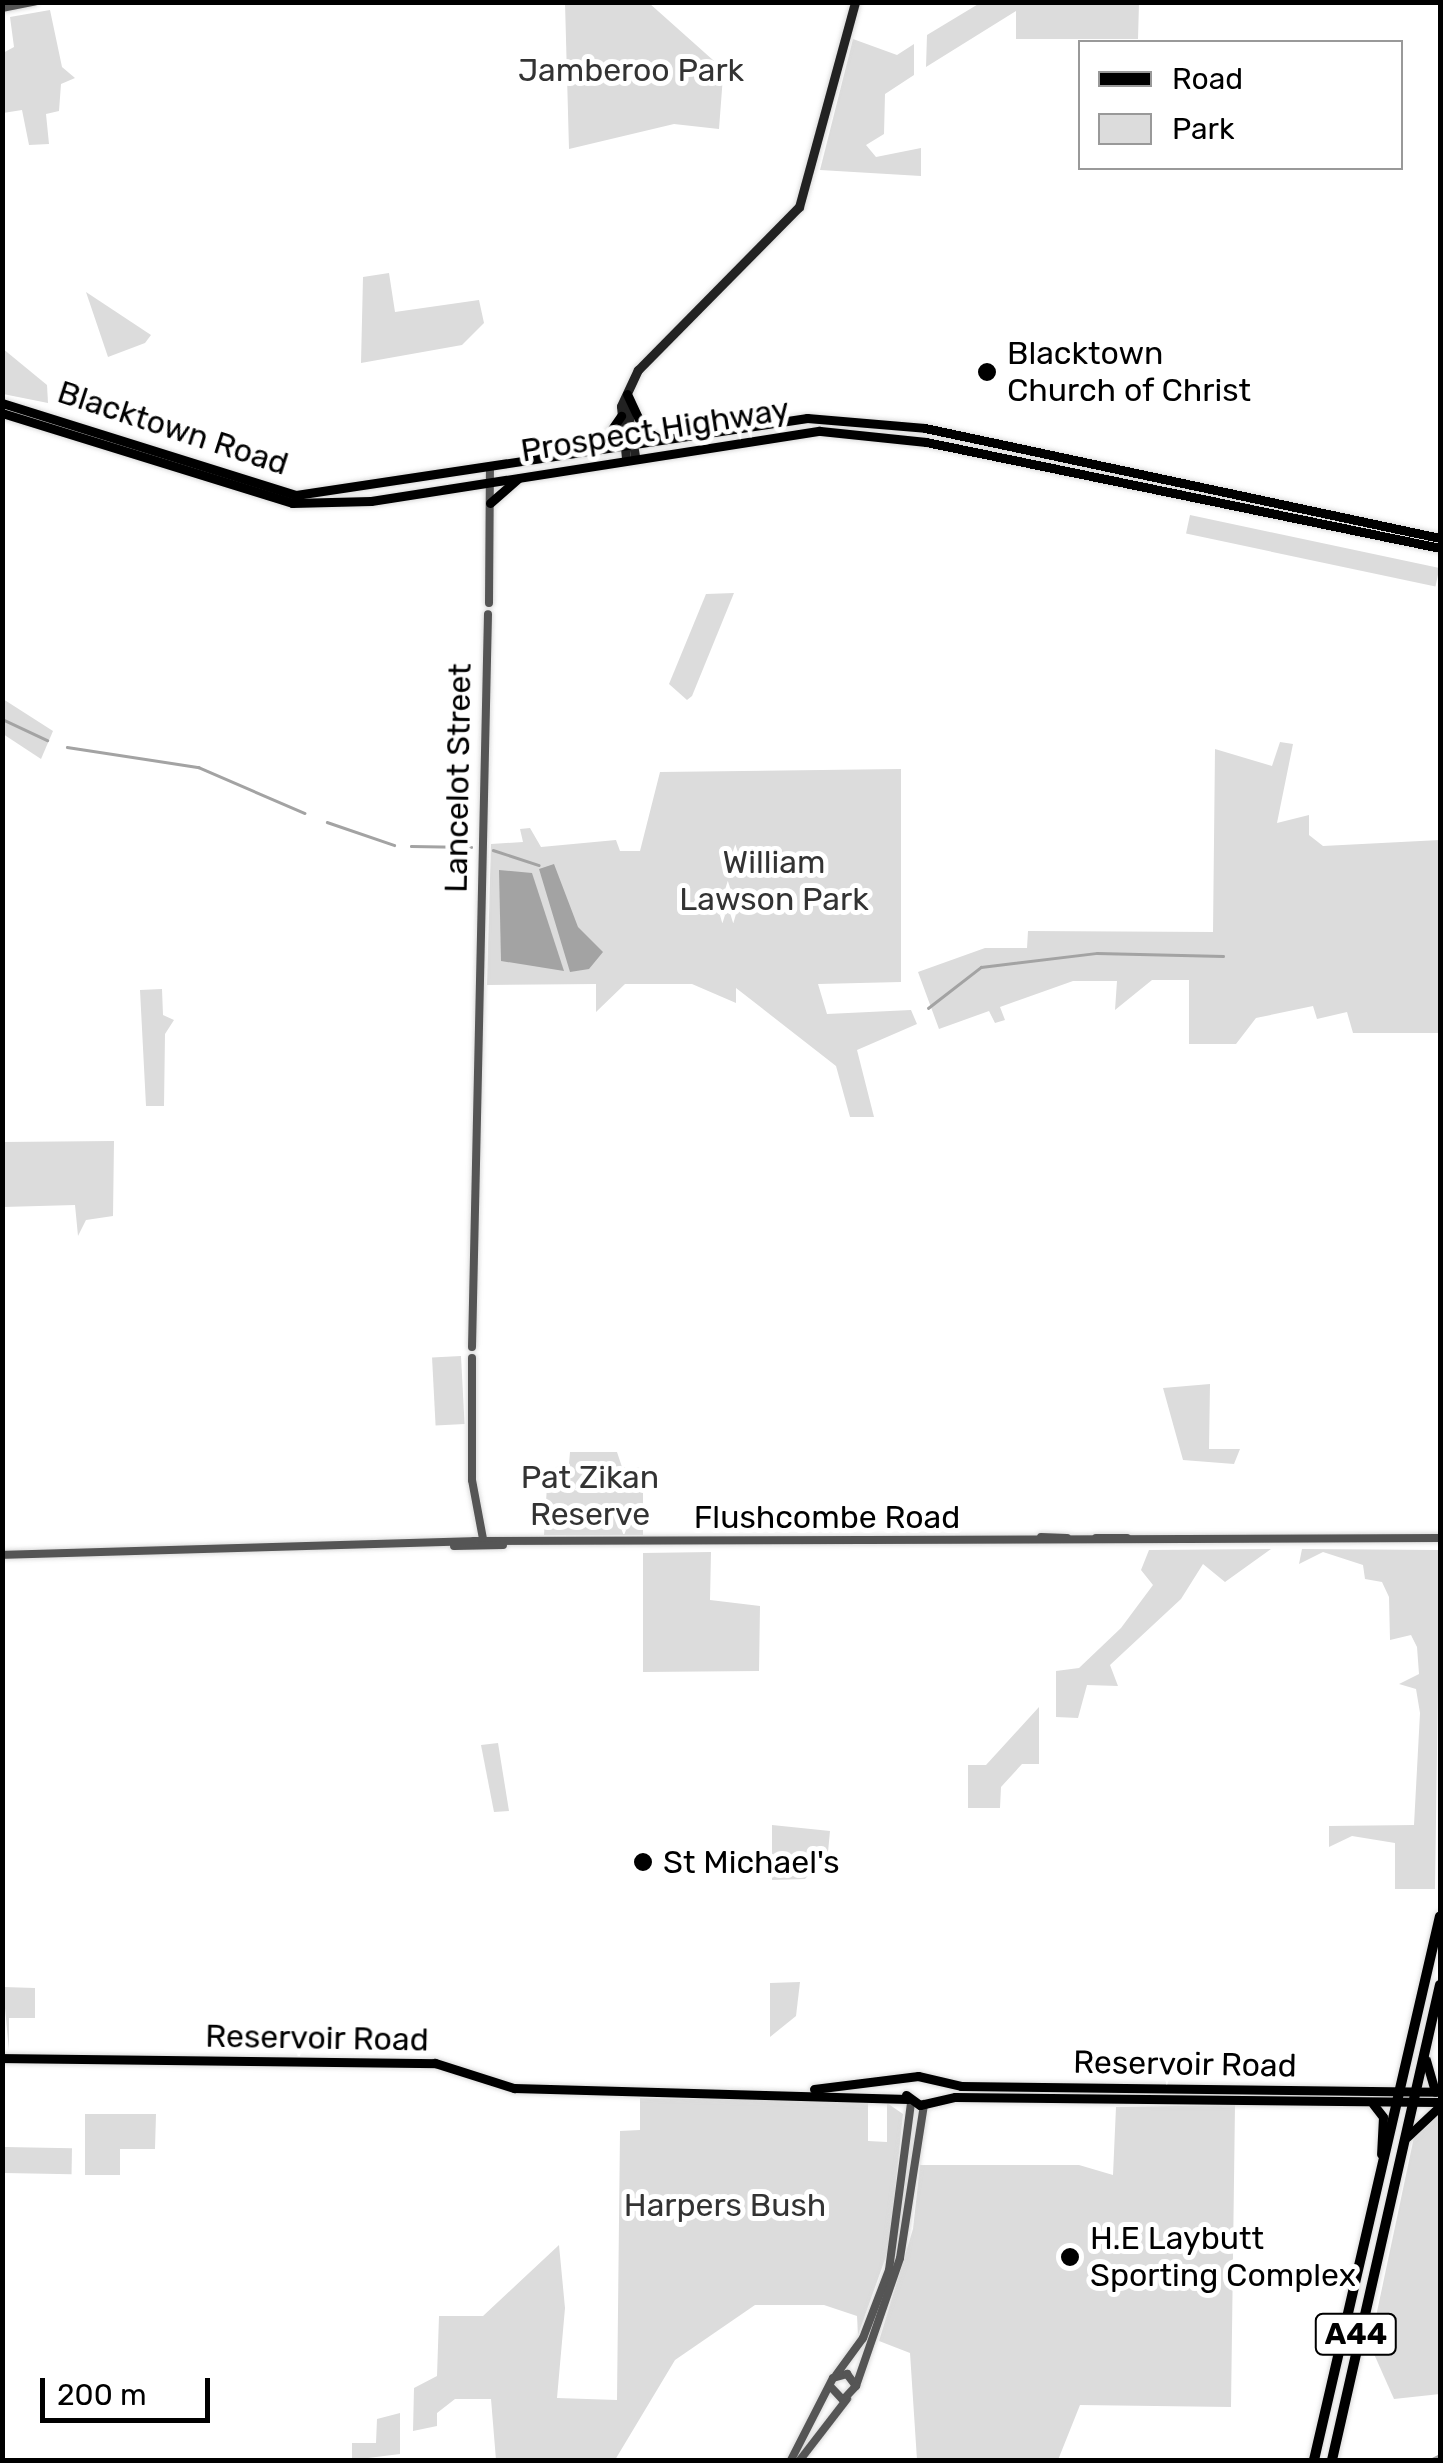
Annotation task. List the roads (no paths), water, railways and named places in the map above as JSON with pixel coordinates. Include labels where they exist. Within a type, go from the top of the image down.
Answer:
[{"type":"highway","name":"A44","points":[[1314,2460],[1440,1916]]},
{"type":"highway","name":"A44","points":[[1332,2460],[1440,1985]]},
{"type":"main road","points":[[594,451],[621,416],[645,362],[795,213],[855,2]]},
{"type":"main road","points":[[627,397],[642,429],[662,439]]},
{"type":"main road","points":[[627,397],[629,450]]},
{"type":"main road","name":"Blacktown Road","points":[[2,403],[296,495],[594,451],[629,450]]},
{"type":"main road","name":"Prospect Highway","points":[[2,412],[292,503],[490,481],[662,439],[807,418],[906,426],[1440,538]]},
{"type":"main road","points":[[621,416],[629,450]]},
{"type":"main road","name":"Prospect Highway","points":[[629,450],[750,436],[881,434],[1440,548]]},
{"type":"main road","points":[[490,503],[525,475]]},
{"type":"main road","points":[[1400,2149],[1418,2120],[1439,2098],[1424,2048]]},
{"type":"main road","name":"Reservoir Road","points":[[2,2058],[435,2063],[514,2088],[806,2090],[927,2102],[1371,2103],[1396,2096]]},
{"type":"main road","points":[[909,2100],[911,2079]]},
{"type":"main road","name":"Reservoir Road","points":[[806,2090],[911,2079],[1439,2098]]},
{"type":"main road","points":[[927,2102],[930,2080]]},
{"type":"main road","points":[[1371,2103],[1383,2117],[1379,2172]]},
{"type":"street","points":[[2,8],[34,2]]},
{"type":"street","points":[[490,468],[490,503]]},
{"type":"street","name":"Lancelot Street","points":[[479,1543],[472,1347],[490,503]]},
{"type":"street","name":"Flushcombe Road","points":[[2,1555],[479,1543],[1440,1538]]},
{"type":"street","points":[[791,2460],[830,2386],[862,2338],[889,2270],[909,2100]]},
{"type":"street","points":[[800,2460],[856,2386],[900,2258],[927,2102]]},
{"type":"street","points":[[836,2376],[856,2386]]},
{"type":"street","points":[[830,2386],[847,2399]]},
{"type":"waterway","points":[[2,719],[47,740]]},
{"type":"waterway","points":[[67,747],[198,767],[305,813]]},
{"type":"waterway","points":[[327,822],[394,845]]},
{"type":"waterway","points":[[411,846],[471,847]]},
{"type":"waterway","points":[[493,850],[539,865]]},
{"type":"waterway","points":[[928,1008],[981,967],[1097,953],[1223,956]]},
{"type":"waterway","points":[[1430,2460],[1440,2455]]},
{"type":"place","name":"Blacktown Church of Christ","points":[[987,372]]},
{"type":"place","name":"St Michael's","points":[[643,1862]]},
{"type":"place","name":"H.E Laybutt Sporting Complex","points":[[1070,2257]]},
{"type":"park label","name":"Jamberoo Park","points":[[631,70]]},
{"type":"park label","name":"William Lawson Park","points":[[774,882]]},
{"type":"park label","name":"Pat Zikan Reserve","points":[[590,1496]]},
{"type":"park label","name":"Harpers Bush","points":[[725,2205]]}]
